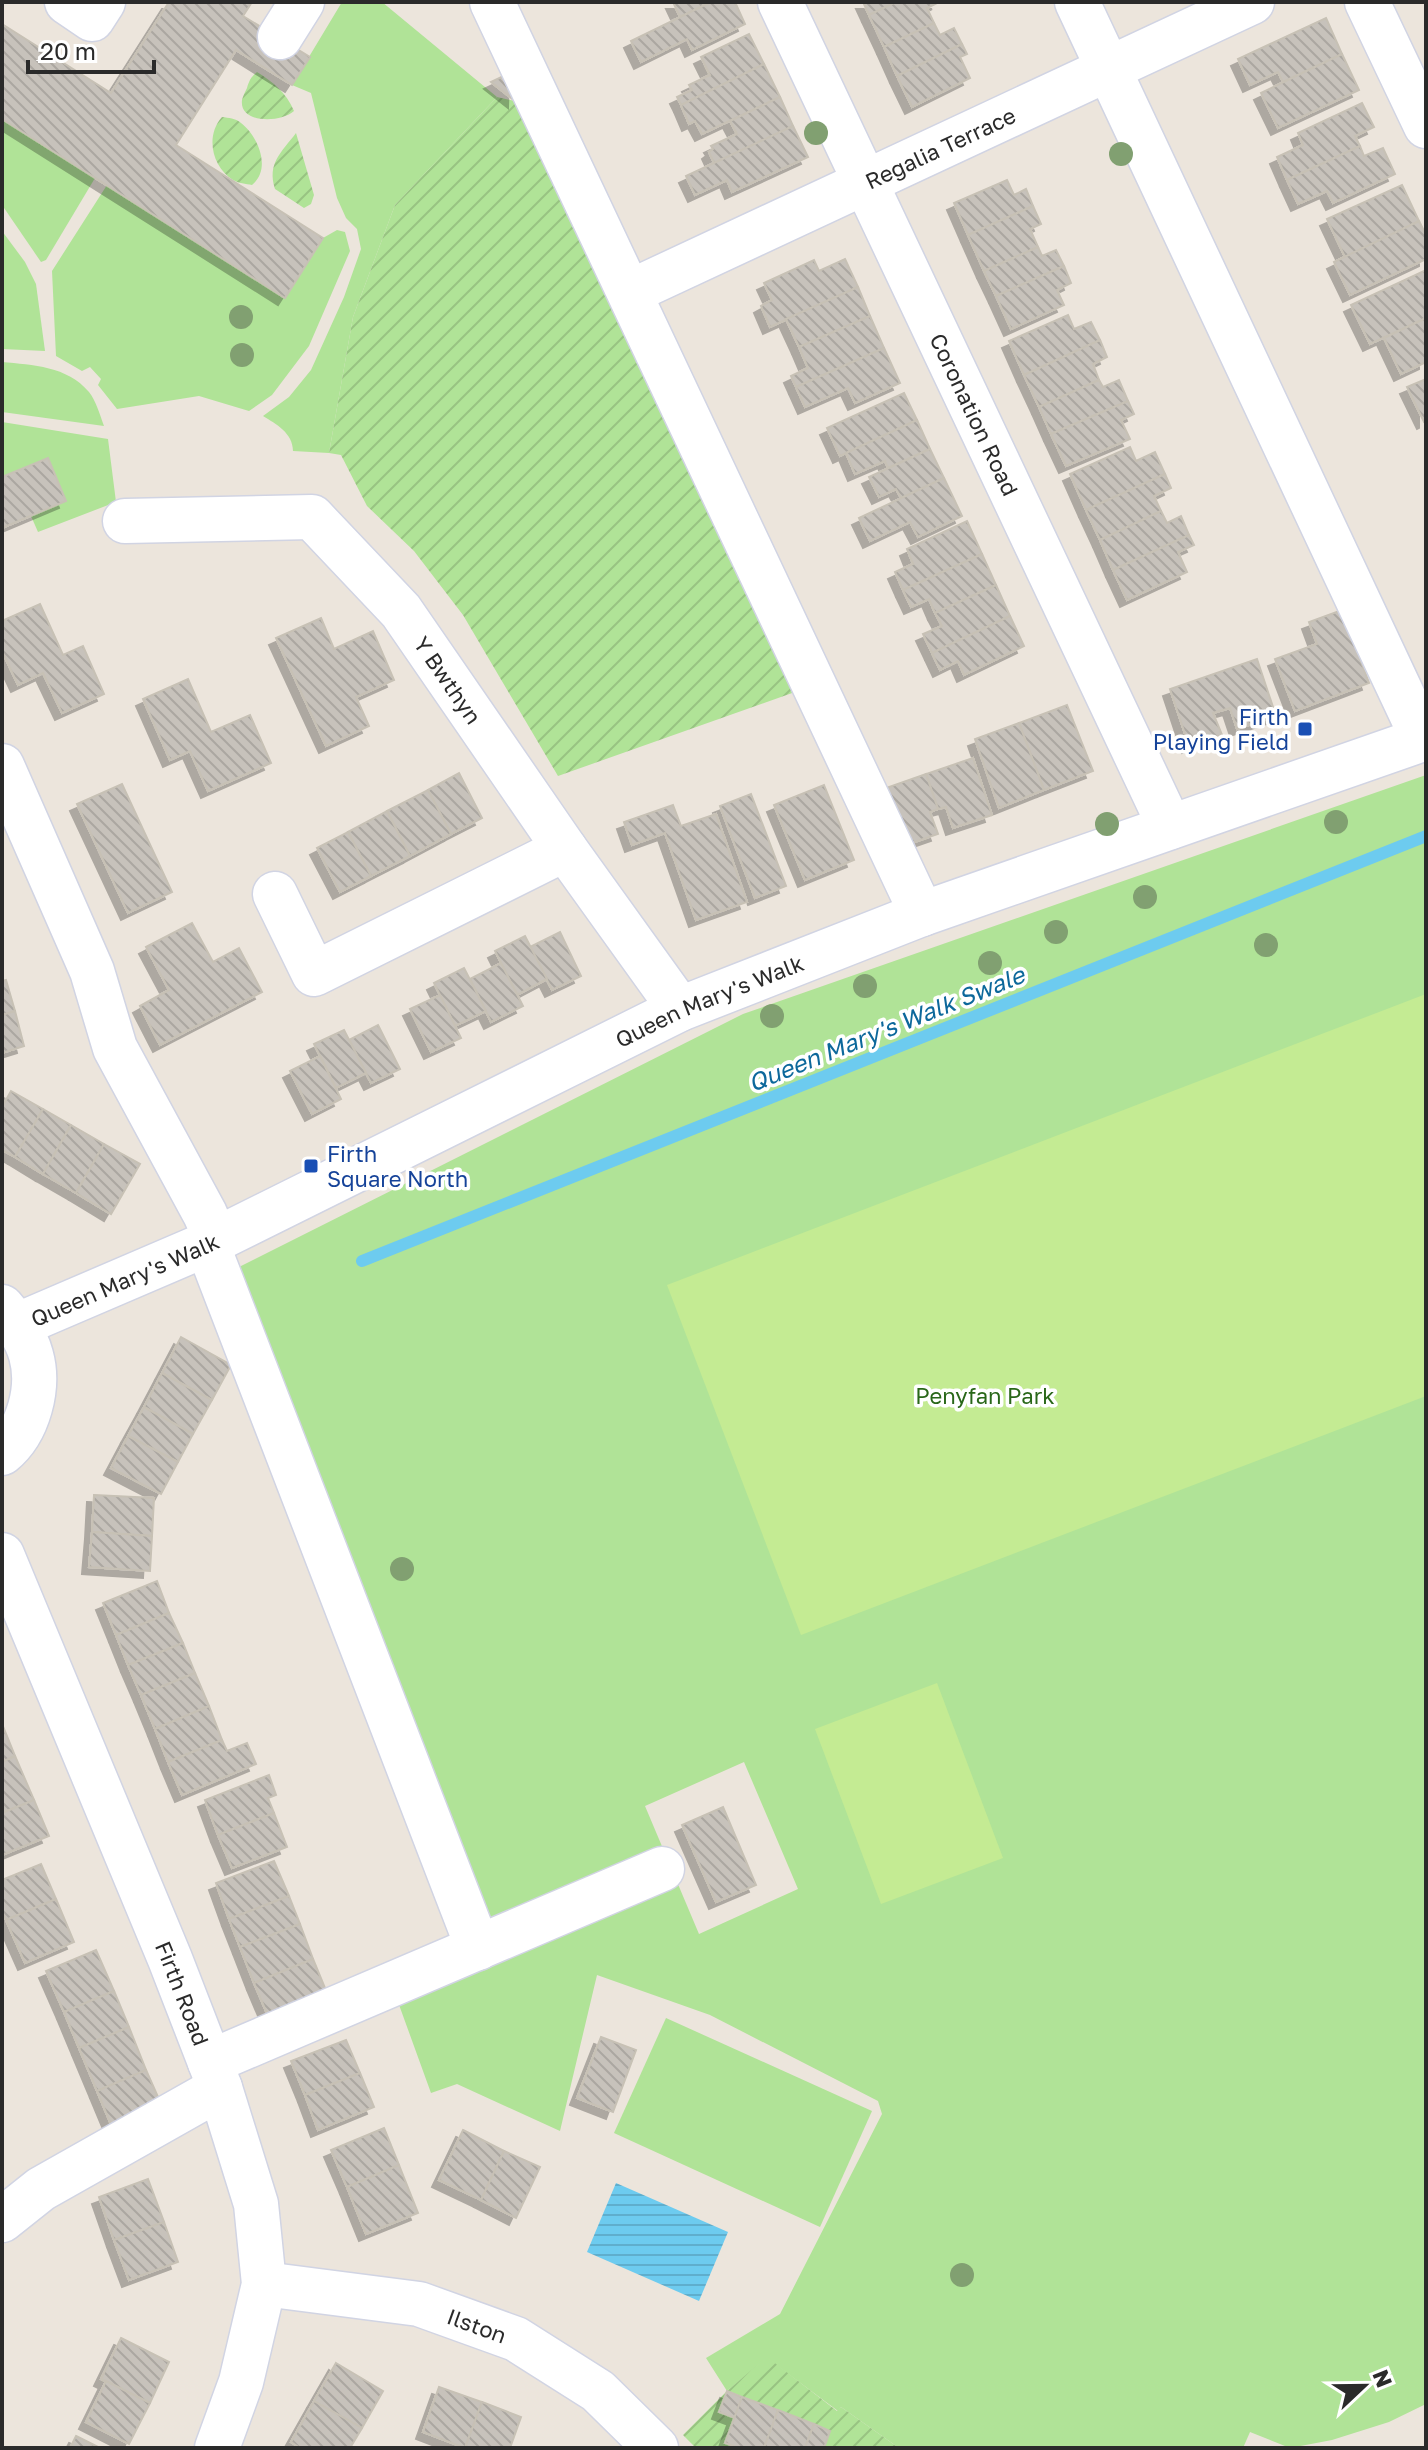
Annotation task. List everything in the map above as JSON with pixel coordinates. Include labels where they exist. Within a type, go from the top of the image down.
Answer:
[{"type":"street","points":[[67,2],[92,19],[103,2]]},
{"type":"street","points":[[492,2],[922,914]]},
{"type":"street","name":"Coronation Road","points":[[780,2],[1170,827]]},
{"type":"street","points":[[1077,2],[1424,738]]},
{"type":"street","name":"Regalia Terrace","points":[[630,292],[1252,2]]},
{"type":"street","points":[[1367,2],[1426,126]]},
{"type":"street","name":"Y Bwthyn","points":[[125,521],[312,517],[401,611],[680,1009]]},
{"type":"street","name":"Queen Mary's Walk","points":[[10,1316],[211,1242],[680,1009],[922,914],[1424,738]]},
{"type":"street","points":[[2,766],[92,971],[115,1048],[205,1214],[211,1242],[478,1948]]},
{"type":"street","points":[[275,894],[314,974],[565,849]]},
{"type":"street","points":[[2,1453],[27,1419],[34,1388],[32,1355],[10,1316]]},
{"type":"street","name":"Firth Road","points":[[2,1555],[215,2075],[256,2204],[264,2284],[241,2382],[217,2448]]},
{"type":"street","points":[[2,2220],[41,2189],[215,2075],[478,1948],[662,1869]]},
{"type":"street","name":"Ilston","points":[[264,2284],[419,2304],[516,2339],[598,2391],[656,2448]]},
{"type":"green space","points":[[342,2],[382,2],[497,97],[395,205],[353,317],[329,453],[293,451],[287,434],[263,416],[289,397],[311,370],[344,297],[361,249],[357,229],[346,218],[337,198],[311,93],[292,85]]},
{"type":"green space","points":[[257,72],[278,88],[294,111],[271,119],[247,114],[242,100],[249,81]]},
{"type":"green space","points":[[497,97],[515,101],[795,692],[558,776],[463,615],[414,551],[367,506],[341,455],[329,453],[353,317],[395,205]]},
{"type":"green space","points":[[222,117],[241,123],[257,144],[262,162],[258,178],[252,185],[233,180],[216,159],[212,142]]},
{"type":"green space","points":[[2,119],[95,178],[46,260],[41,262],[2,205]]},
{"type":"green space","points":[[296,133],[314,195],[311,204],[304,208],[275,189],[273,180],[274,165]]},
{"type":"green space","points":[[107,185],[284,298],[323,238],[337,230],[345,232],[350,251],[309,346],[272,395],[249,411],[199,396],[117,409],[98,385],[101,379],[90,367],[82,371],[56,356],[52,271]]},
{"type":"green space","points":[[2,231],[25,262],[36,284],[45,351],[2,349]]},
{"type":"green space","points":[[2,362],[49,368],[80,383],[98,408],[104,426],[2,412]]},
{"type":"green space","points":[[2,422],[108,439],[116,502],[38,532],[31,516],[65,501],[48,458],[2,477]]},
{"type":"green space","name":"Penyfan Park","points":[[1426,775],[1426,2404],[1389,2422],[1332,2440],[1290,2448],[1250,2432],[1243,2448],[899,2448],[841,2407],[838,2411],[767,2358],[727,2391],[706,2358],[780,2314],[882,2114],[878,2101],[710,2015],[597,1975],[560,2131],[457,2084],[431,2093],[398,2002],[497,1962],[229,1272],[743,1014]],"holes":[[[744,1762],[798,1889],[699,1934],[645,1806]]]},
{"type":"green space","points":[[1426,994],[1426,1396],[801,1635],[667,1285]]},
{"type":"green space","points":[[937,1683],[1003,1858],[881,1904],[815,1729]]},
{"type":"green space","points":[[666,2018],[872,2111],[820,2227],[614,2133]]},
{"type":"green space","points":[[767,2357],[837,2411],[841,2407],[899,2448],[824,2448],[830,2431],[728,2391],[720,2412],[735,2418],[725,2442],[739,2448],[696,2448],[683,2435],[727,2391]]},
{"type":"water","points":[[616,2183],[728,2232],[699,2301],[587,2252]]},
{"type":"building","points":[[169,2],[252,2],[243,16],[310,57],[292,85],[236,50],[176,145],[323,238],[285,298],[2,119],[2,24],[111,93]]},
{"type":"building","points":[[673,2],[711,2],[680,17]]},
{"type":"building","points":[[711,2],[735,2],[745,24],[692,50],[687,39],[641,62],[631,41]]},
{"type":"building","points":[[863,2],[896,2],[869,15]]},
{"type":"building","points":[[896,2],[939,2],[927,8],[934,23],[884,47],[869,15]]},
{"type":"building","points":[[1326,18],[1342,54],[1283,82],[1278,72],[1250,85],[1238,59]]},
{"type":"building","points":[[934,23],[940,35],[954,28],[962,44],[897,76],[884,47]]},
{"type":"building","points":[[749,34],[764,64],[681,105],[677,97],[692,90],[689,85],[710,75],[701,57]]},
{"type":"building","points":[[962,44],[967,54],[960,57],[970,78],[912,107],[897,76]]},
{"type":"building","points":[[1342,54],[1359,90],[1278,128],[1261,93]]},
{"type":"building","points":[[764,64],[780,97],[702,134],[695,121],[689,124],[681,105]]},
{"type":"building","points":[[516,70],[515,101],[491,82]]},
{"type":"building","points":[[780,97],[793,126],[714,163],[709,152],[713,149],[711,146],[737,134],[730,121]]},
{"type":"building","points":[[1362,103],[1374,127],[1355,136],[1360,146],[1287,180],[1277,157],[1303,145],[1298,133]]},
{"type":"building","points":[[793,126],[808,157],[732,192],[727,180],[695,195],[686,176]]},
{"type":"building","points":[[1360,146],[1364,156],[1383,148],[1395,174],[1333,203],[1327,191],[1298,204],[1287,180]]},
{"type":"building","points":[[1007,180],[1014,195],[1026,189],[1033,206],[968,235],[954,203]]},
{"type":"building","points":[[1402,185],[1419,221],[1345,257],[1327,219]]},
{"type":"building","points":[[1033,206],[1041,224],[1030,229],[1038,247],[984,271],[968,235]]},
{"type":"building","points":[[1419,221],[1426,235],[1426,259],[1350,295],[1334,262]]},
{"type":"building","points":[[1038,247],[1042,256],[1056,250],[1064,266],[996,296],[984,271]]},
{"type":"building","points":[[845,259],[858,287],[770,327],[761,306],[772,300],[764,283],[814,260],[819,271]]},
{"type":"building","points":[[1064,266],[1071,283],[1057,290],[1064,305],[1011,329],[996,296]]},
{"type":"building","points":[[1426,270],[1426,318],[1370,344],[1351,305]]},
{"type":"building","points":[[858,287],[870,316],[799,347],[786,319]]},
{"type":"building","points":[[1068,315],[1074,329],[1091,322],[1100,340],[1024,375],[1009,341]]},
{"type":"building","points":[[870,316],[884,348],[796,387],[791,376],[808,368],[799,347]]},
{"type":"building","points":[[1426,318],[1426,362],[1401,374],[1384,338]]},
{"type":"building","points":[[1100,340],[1107,357],[1093,364],[1099,380],[1039,407],[1024,375]]},
{"type":"building","points":[[884,348],[900,383],[855,403],[848,388],[805,407],[796,387]]},
{"type":"building","points":[[1426,379],[1426,421],[1424,422],[1407,387]]},
{"type":"building","points":[[1099,380],[1103,387],[1119,380],[1128,401],[1051,434],[1039,407]]},
{"type":"building","points":[[904,393],[917,420],[840,456],[827,428]]},
{"type":"building","points":[[1128,401],[1134,414],[1121,420],[1130,439],[1066,466],[1051,434]]},
{"type":"building","points":[[917,420],[930,449],[888,468],[885,461],[855,474],[846,453]]},
{"type":"building","points":[[1130,447],[1136,461],[1155,452],[1165,474],[1086,510],[1070,474]]},
{"type":"building","points":[[930,449],[944,478],[901,498],[896,489],[879,497],[869,477]]},
{"type":"building","points":[[48,458],[66,501],[2,528],[2,477]]},
{"type":"building","points":[[1165,474],[1171,488],[1154,496],[1161,511],[1100,540],[1086,510]]},
{"type":"building","points":[[944,478],[962,516],[918,537],[910,522],[870,541],[859,518]]},
{"type":"building","points":[[1161,511],[1167,523],[1181,516],[1189,535],[1113,570],[1100,540]]},
{"type":"building","points":[[967,521],[982,554],[903,590],[895,572],[913,564],[907,549]]},
{"type":"building","points":[[1189,535],[1194,545],[1178,552],[1187,572],[1127,600],[1113,570]]},
{"type":"building","points":[[982,554],[996,585],[935,613],[929,599],[911,607],[903,590]]},
{"type":"building","points":[[996,585],[1010,616],[932,653],[923,634],[942,626],[935,613]]},
{"type":"building","points":[[40,604],[63,655],[83,646],[104,694],[62,713],[43,673],[18,685],[2,651],[2,621]]},
{"type":"building","points":[[1342,610],[1369,683],[1295,711],[1275,659],[1317,644],[1309,622]]},
{"type":"building","points":[[1010,616],[1024,646],[964,675],[958,661],[940,670],[932,653]]},
{"type":"building","points":[[321,618],[334,649],[373,631],[394,680],[356,697],[369,726],[326,746],[276,638]]},
{"type":"building","points":[[1257,659],[1276,716],[1237,729],[1230,708],[1213,713],[1222,735],[1189,746],[1170,689]]},
{"type":"building","points":[[188,679],[211,732],[250,715],[271,763],[208,791],[190,751],[170,760],[143,699]]},
{"type":"building","points":[[1067,705],[1093,771],[1044,790],[1019,723]]},
{"type":"building","points":[[1019,723],[1044,790],[999,808],[975,739]]},
{"type":"building","points":[[973,758],[992,815],[953,828],[946,807],[938,809],[926,774]]},
{"type":"building","points":[[459,773],[482,818],[451,834],[428,790]]},
{"type":"building","points":[[926,774],[938,809],[930,812],[938,834],[906,845],[886,788]]},
{"type":"building","points":[[122,784],[172,892],[128,913],[77,804]]},
{"type":"building","points":[[824,785],[854,860],[805,880],[774,805]]},
{"type":"building","points":[[428,790],[451,834],[410,856],[387,811]]},
{"type":"building","points":[[751,794],[786,886],[755,898],[720,806]]},
{"type":"building","points":[[673,805],[681,826],[716,814],[747,902],[696,920],[665,833],[632,845],[624,822]]},
{"type":"building","points":[[387,811],[410,856],[371,876],[348,832]]},
{"type":"building","points":[[348,832],[371,876],[340,892],[317,848]]},
{"type":"building","points":[[192,923],[213,962],[239,948],[262,992],[160,1045],[140,1006],[169,990],[146,947]]},
{"type":"building","points":[[560,932],[581,976],[552,990],[530,947]]},
{"type":"building","points":[[525,936],[547,979],[517,995],[495,951]]},
{"type":"building","points":[[501,963],[523,1006],[491,1022],[470,979]]},
{"type":"building","points":[[464,968],[486,1011],[455,1026],[434,983]]},
{"type":"building","points":[[6,980],[15,1011],[2,1015],[2,981]]},
{"type":"building","points":[[440,995],[461,1038],[431,1052],[410,1009]]},
{"type":"building","points":[[15,1011],[24,1046],[2,1053],[2,1015]]},
{"type":"building","points":[[378,1025],[400,1069],[371,1083],[349,1040]]},
{"type":"building","points":[[344,1030],[366,1073],[336,1088],[314,1044]]},
{"type":"building","points":[[320,1056],[341,1099],[312,1114],[290,1071]]},
{"type":"building","points":[[11,1091],[43,1109],[15,1157],[2,1150],[2,1107]]},
{"type":"building","points":[[43,1109],[71,1125],[43,1174],[15,1157]]},
{"type":"building","points":[[71,1125],[104,1144],[76,1193],[43,1174]]},
{"type":"building","points":[[104,1144],[140,1164],[111,1214],[76,1193]]},
{"type":"building","points":[[181,1337],[231,1365],[212,1400],[162,1373]]},
{"type":"building","points":[[162,1373],[212,1400],[193,1434],[144,1407]]},
{"type":"building","points":[[144,1407],[193,1434],[178,1462],[128,1436]]},
{"type":"building","points":[[128,1436],[178,1462],[161,1494],[111,1468]]},
{"type":"building","points":[[94,1495],[154,1498],[152,1536],[92,1532]]},
{"type":"building","points":[[92,1532],[152,1536],[150,1571],[89,1567]]},
{"type":"building","points":[[157,1581],[169,1613],[116,1635],[103,1603]]},
{"type":"building","points":[[169,1613],[183,1643],[128,1665],[116,1635]]},
{"type":"building","points":[[183,1643],[195,1673],[141,1695],[128,1665]]},
{"type":"building","points":[[195,1673],[209,1706],[155,1729],[141,1695]]},
{"type":"building","points":[[209,1706],[222,1740],[168,1762],[155,1729]]},
{"type":"building","points":[[2,1724],[15,1756],[2,1762]]},
{"type":"building","points":[[222,1740],[227,1751],[247,1743],[256,1764],[182,1795],[168,1762]]},
{"type":"building","points":[[15,1756],[34,1800],[2,1813],[2,1762]]},
{"type":"building","points":[[269,1775],[276,1795],[268,1798],[274,1813],[218,1835],[205,1800]]},
{"type":"building","points":[[34,1800],[49,1836],[2,1855],[2,1813]]},
{"type":"building","points":[[723,1807],[756,1885],[716,1902],[682,1825]]},
{"type":"building","points":[[274,1813],[287,1847],[232,1868],[218,1835]]},
{"type":"building","points":[[274,1861],[289,1896],[229,1919],[216,1883]]},
{"type":"building","points":[[41,1864],[56,1899],[6,1920],[2,1911],[2,1880]]},
{"type":"building","points":[[289,1896],[300,1924],[240,1947],[229,1919]]},
{"type":"building","points":[[56,1899],[74,1942],[25,1963],[6,1920]]},
{"type":"building","points":[[300,1924],[313,1959],[254,1983],[240,1947]]},
{"type":"building","points":[[96,1950],[114,1991],[64,2012],[46,1971]]},
{"type":"building","points":[[313,1959],[327,1993],[268,2016],[254,1983]]},
{"type":"building","points":[[114,1991],[129,2027],[79,2048],[64,2012]]},
{"type":"building","points":[[129,2027],[146,2070],[97,2091],[79,2048]]},
{"type":"building","points":[[601,2037],[636,2050],[613,2112],[577,2098]]},
{"type":"building","points":[[346,2040],[360,2073],[305,2095],[291,2061]]},
{"type":"building","points":[[146,2070],[162,2106],[112,2127],[97,2091]]},
{"type":"building","points":[[360,2073],[374,2107],[318,2130],[305,2095]]},
{"type":"building","points":[[384,2128],[399,2165],[347,2187],[331,2150]]},
{"type":"building","points":[[463,2130],[504,2151],[481,2200],[439,2180]]},
{"type":"building","points":[[504,2151],[540,2167],[516,2218],[481,2200]]},
{"type":"building","points":[[399,2165],[418,2213],[366,2234],[347,2187]]},
{"type":"building","points":[[148,2179],[164,2222],[114,2240],[99,2197]]},
{"type":"building","points":[[164,2222],[178,2262],[129,2280],[114,2240]]},
{"type":"building","points":[[121,2338],[169,2362],[150,2403],[101,2379]]},
{"type":"building","points":[[336,2363],[383,2391],[362,2428],[314,2401]]},
{"type":"building","points":[[106,2381],[150,2403],[129,2444],[86,2422]]},
{"type":"building","points":[[439,2387],[482,2402],[465,2448],[423,2432]]},
{"type":"building","points":[[727,2391],[742,2397],[735,2418],[719,2412]]},
{"type":"building","points":[[742,2397],[778,2410],[764,2448],[739,2448],[725,2443]]},
{"type":"building","points":[[314,2401],[362,2428],[350,2448],[300,2448],[291,2442]]},
{"type":"building","points":[[482,2402],[521,2417],[510,2448],[465,2448]]},
{"type":"building","points":[[778,2410],[814,2424],[805,2448],[764,2448]]},
{"type":"building","points":[[814,2424],[830,2431],[824,2448],[805,2448]]},
{"type":"building","points":[[76,2436],[100,2448],[70,2448]]},
{"type":"waterway","name":"Queen Mary's Walk Swale","points":[[362,1261],[1426,836]]},
{"type":"place","name":"Firth Playing Field","points":[[1305,729]]},
{"type":"place","name":"Firth Square North","points":[[311,1166]]}]
